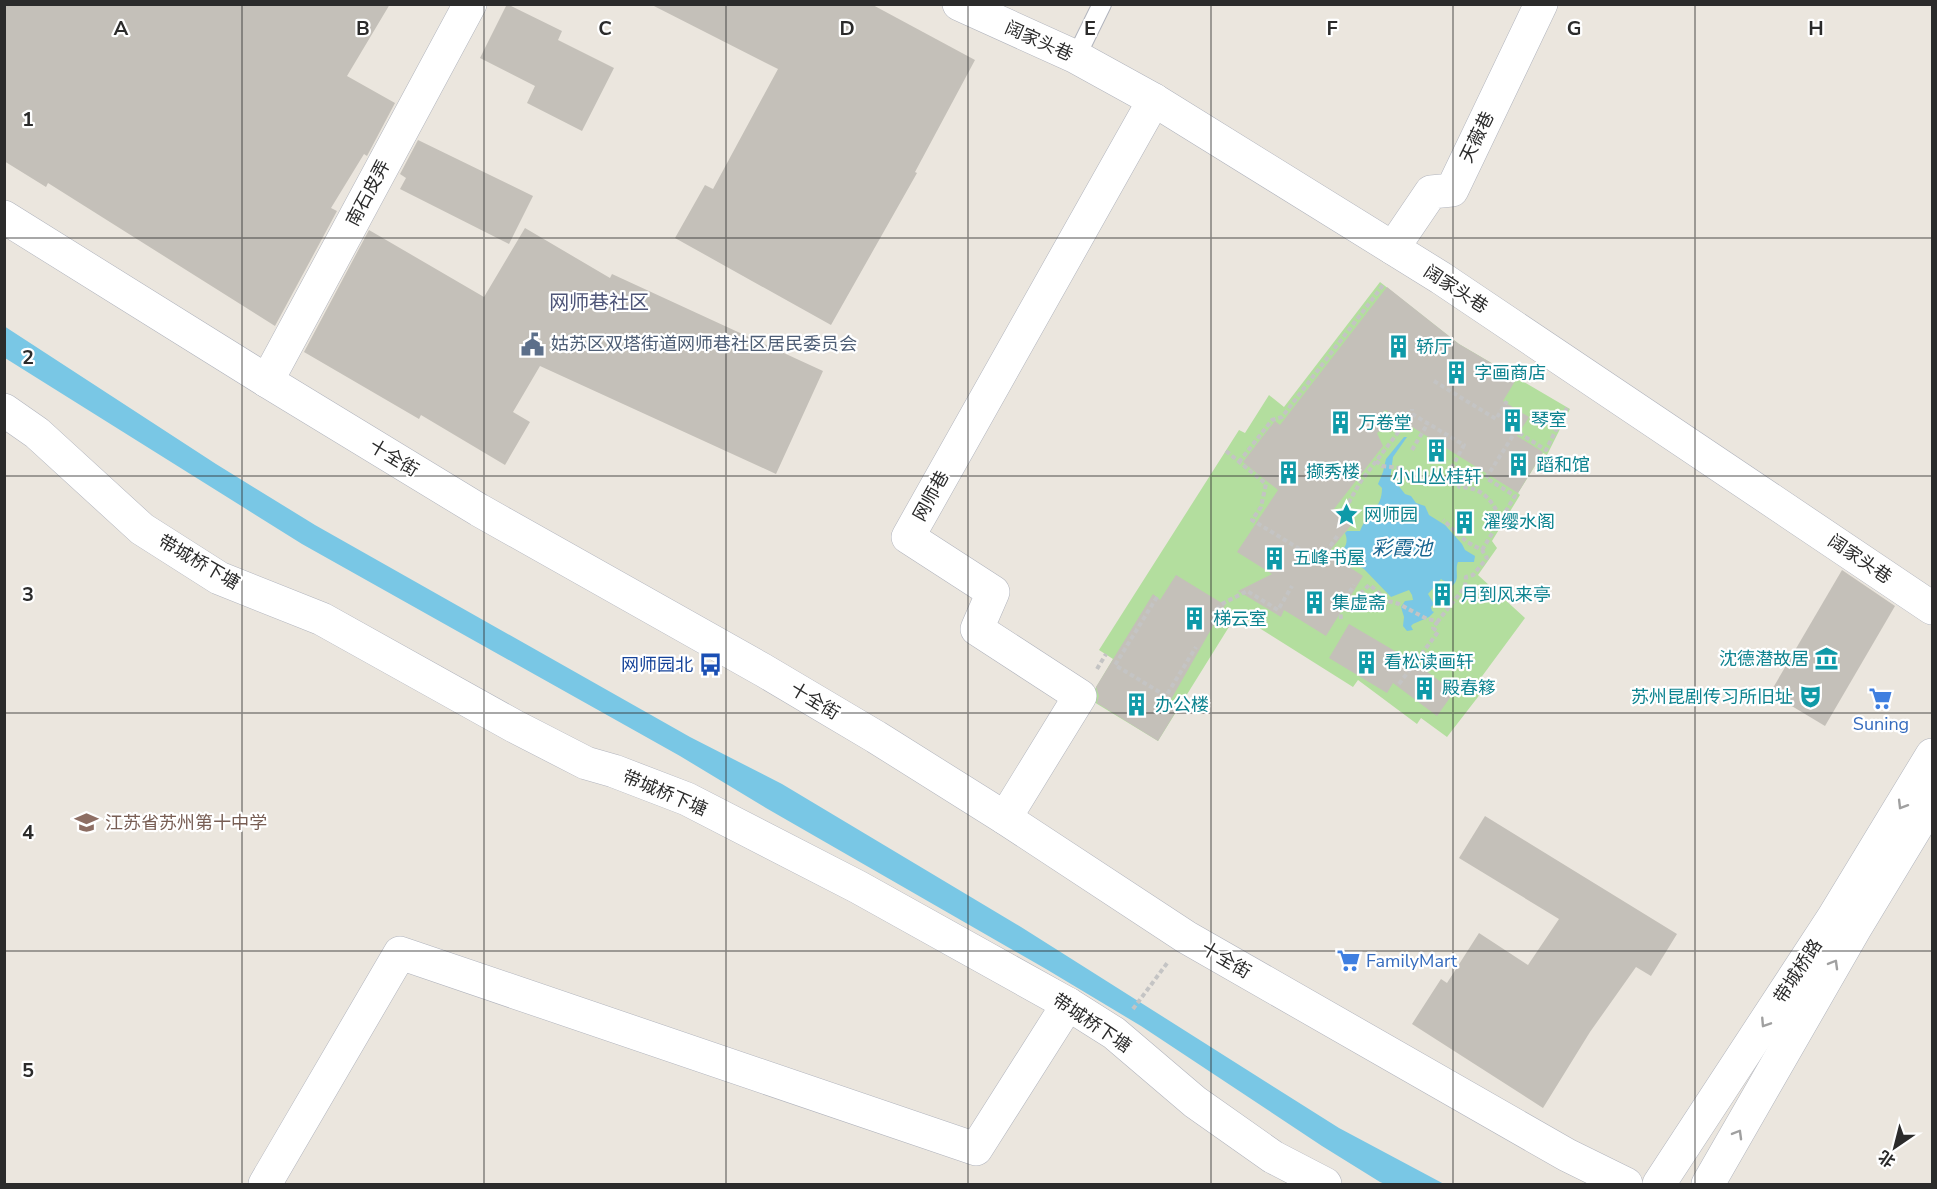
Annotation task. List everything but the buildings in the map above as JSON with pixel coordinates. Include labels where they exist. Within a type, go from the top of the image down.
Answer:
[{"type":"street","name":"南石皮弄","points":[[267,381],[470,4]]},
{"type":"street","name":"阔家头巷","points":[[959,4],[1076,57],[1154,100],[1393,248],[1932,608]]},
{"type":"street","name":"天薇巷","points":[[1393,248],[1431,192],[1452,190],[1541,4]]},
{"type":"street","name":"网师巷","points":[[1005,818],[1080,696],[977,629],[993,592],[908,537],[1154,100]]},
{"type":"street","name":"十全街","points":[[4,217],[479,510],[773,676],[1005,818],[1186,938],[1567,1155],[1626,1185]]},
{"type":"street","name":"带城桥下塘","points":[[4,410],[37,433],[142,529],[219,578],[322,619],[514,726],[586,763],[614,771],[687,799],[858,887],[1068,1004],[1114,1033],[1204,1109],[1273,1157],[1324,1185]]},
{"type":"street","name":"带城桥路","points":[[1659,1185],[1833,918],[1932,755]]},
{"type":"street","name":"带城桥路","points":[[1708,1185],[1854,930],[1932,801]]},
{"type":"street","points":[[265,1185],[400,953],[976,1149],[1068,1004]]},
{"type":"lane","points":[[1076,57],[1102,4]]},
{"type":"path","points":[[1239,462],[1272,420],[1282,417],[1383,284]]},
{"type":"path","points":[[1434,381],[1496,419],[1507,401]]},
{"type":"path","points":[[1482,550],[1515,496],[1486,478],[1516,434],[1546,450],[1567,408]]},
{"type":"path","points":[[1344,517],[1354,492],[1412,412],[1464,445],[1451,469],[1458,478],[1459,487],[1473,488],[1489,498],[1501,518]]},
{"type":"path","points":[[1412,450],[1428,423]]},
{"type":"path","points":[[1226,451],[1266,484],[1261,507],[1252,520],[1316,558]]},
{"type":"path","points":[[1376,462],[1382,466],[1400,468]]},
{"type":"path","points":[[1399,684],[1438,632],[1433,628],[1465,587],[1466,577],[1473,575],[1486,558],[1482,550],[1467,542],[1443,520]]},
{"type":"path","points":[[1326,552],[1338,535]]},
{"type":"path","points":[[1341,619],[1340,607],[1354,585]]},
{"type":"path","points":[[1355,599],[1369,585],[1388,601],[1399,604],[1427,619],[1438,621]]},
{"type":"path","points":[[1213,616],[1220,605],[1247,591],[1278,610],[1292,586]]},
{"type":"path","points":[[1157,597],[1116,665],[1166,696],[1196,647]]},
{"type":"path","points":[[1394,655],[1413,666]]},
{"type":"path","points":[[1127,1015],[1171,958]]},
{"type":"green space","name":"网师园","points":[[1380,282],[1459,344],[1570,409],[1547,455],[1543,453],[1518,493],[1520,495],[1492,541],[1497,548],[1478,575],[1525,618],[1480,679],[1488,684],[1447,737],[1421,718],[1417,724],[1358,680],[1353,687],[1237,614],[1158,741],[1089,699],[1113,659],[1099,650],[1239,430],[1245,433],[1269,395],[1284,407]]},
{"type":"water","points":[[4,326],[216,464],[315,525],[690,737],[782,784],[1021,927],[1339,1128],[1444,1184],[1385,1184],[1380,1182],[1141,1026],[1046,969],[680,756],[302,544],[5,358]]},
{"type":"water","name":"彩霞池","points":[[1404,437],[1407,437],[1393,457],[1390,480],[1398,485],[1405,494],[1411,496],[1416,503],[1425,506],[1429,515],[1445,525],[1465,550],[1475,556],[1474,562],[1458,562],[1457,578],[1452,586],[1441,579],[1428,594],[1434,604],[1431,607],[1434,612],[1429,617],[1413,624],[1411,626],[1413,630],[1407,631],[1403,626],[1404,617],[1401,607],[1405,601],[1413,600],[1409,590],[1391,597],[1364,569],[1338,555],[1346,545],[1345,533],[1360,531],[1380,501],[1382,488],[1378,484],[1386,459]]},
{"type":"place","name":"姑苏区双塔街道网师巷社区居民委员会","points":[[533,344]]},
{"type":"place","name":"轿厅","points":[[1398,347]]},
{"type":"place","name":"字画商店","points":[[1456,373]]},
{"type":"place","name":"琴室","points":[[1513,420]]},
{"type":"place","name":"万卷堂","points":[[1340,423]]},
{"type":"place","name":"小山丛桂轩","points":[[1437,451]]},
{"type":"place","name":"蹈和馆","points":[[1518,465]]},
{"type":"place","name":"撷秀楼","points":[[1288,472]]},
{"type":"place","name":"网师园","points":[[1346,515]]},
{"type":"place","name":"濯缨水阁","points":[[1465,522]]},
{"type":"place","name":"五峰书屋","points":[[1275,558]]},
{"type":"place","name":"月到风来亭","points":[[1443,595]]},
{"type":"place","name":"集虚斋","points":[[1314,603]]},
{"type":"place","name":"梯云室","points":[[1195,619]]},
{"type":"place","name":"沈德潜故居","points":[[1827,659]]},
{"type":"place","name":"看松读画轩","points":[[1366,662]]},
{"type":"place","name":"网师园北","points":[[711,665]]},
{"type":"place","name":"殿春簃","points":[[1424,688]]},
{"type":"place","name":"苏州昆剧传习所旧址","points":[[1811,697]]},
{"type":"place","name":"Suning","points":[[1881,698]]},
{"type":"place","name":"办公楼","points":[[1137,705]]},
{"type":"place","name":"江苏省苏州第十中学","points":[[87,823]]},
{"type":"place","name":"FamilyMart","points":[[1348,961]]},
{"type":"district","name":"网师巷社区","points":[[599,302]]}]
